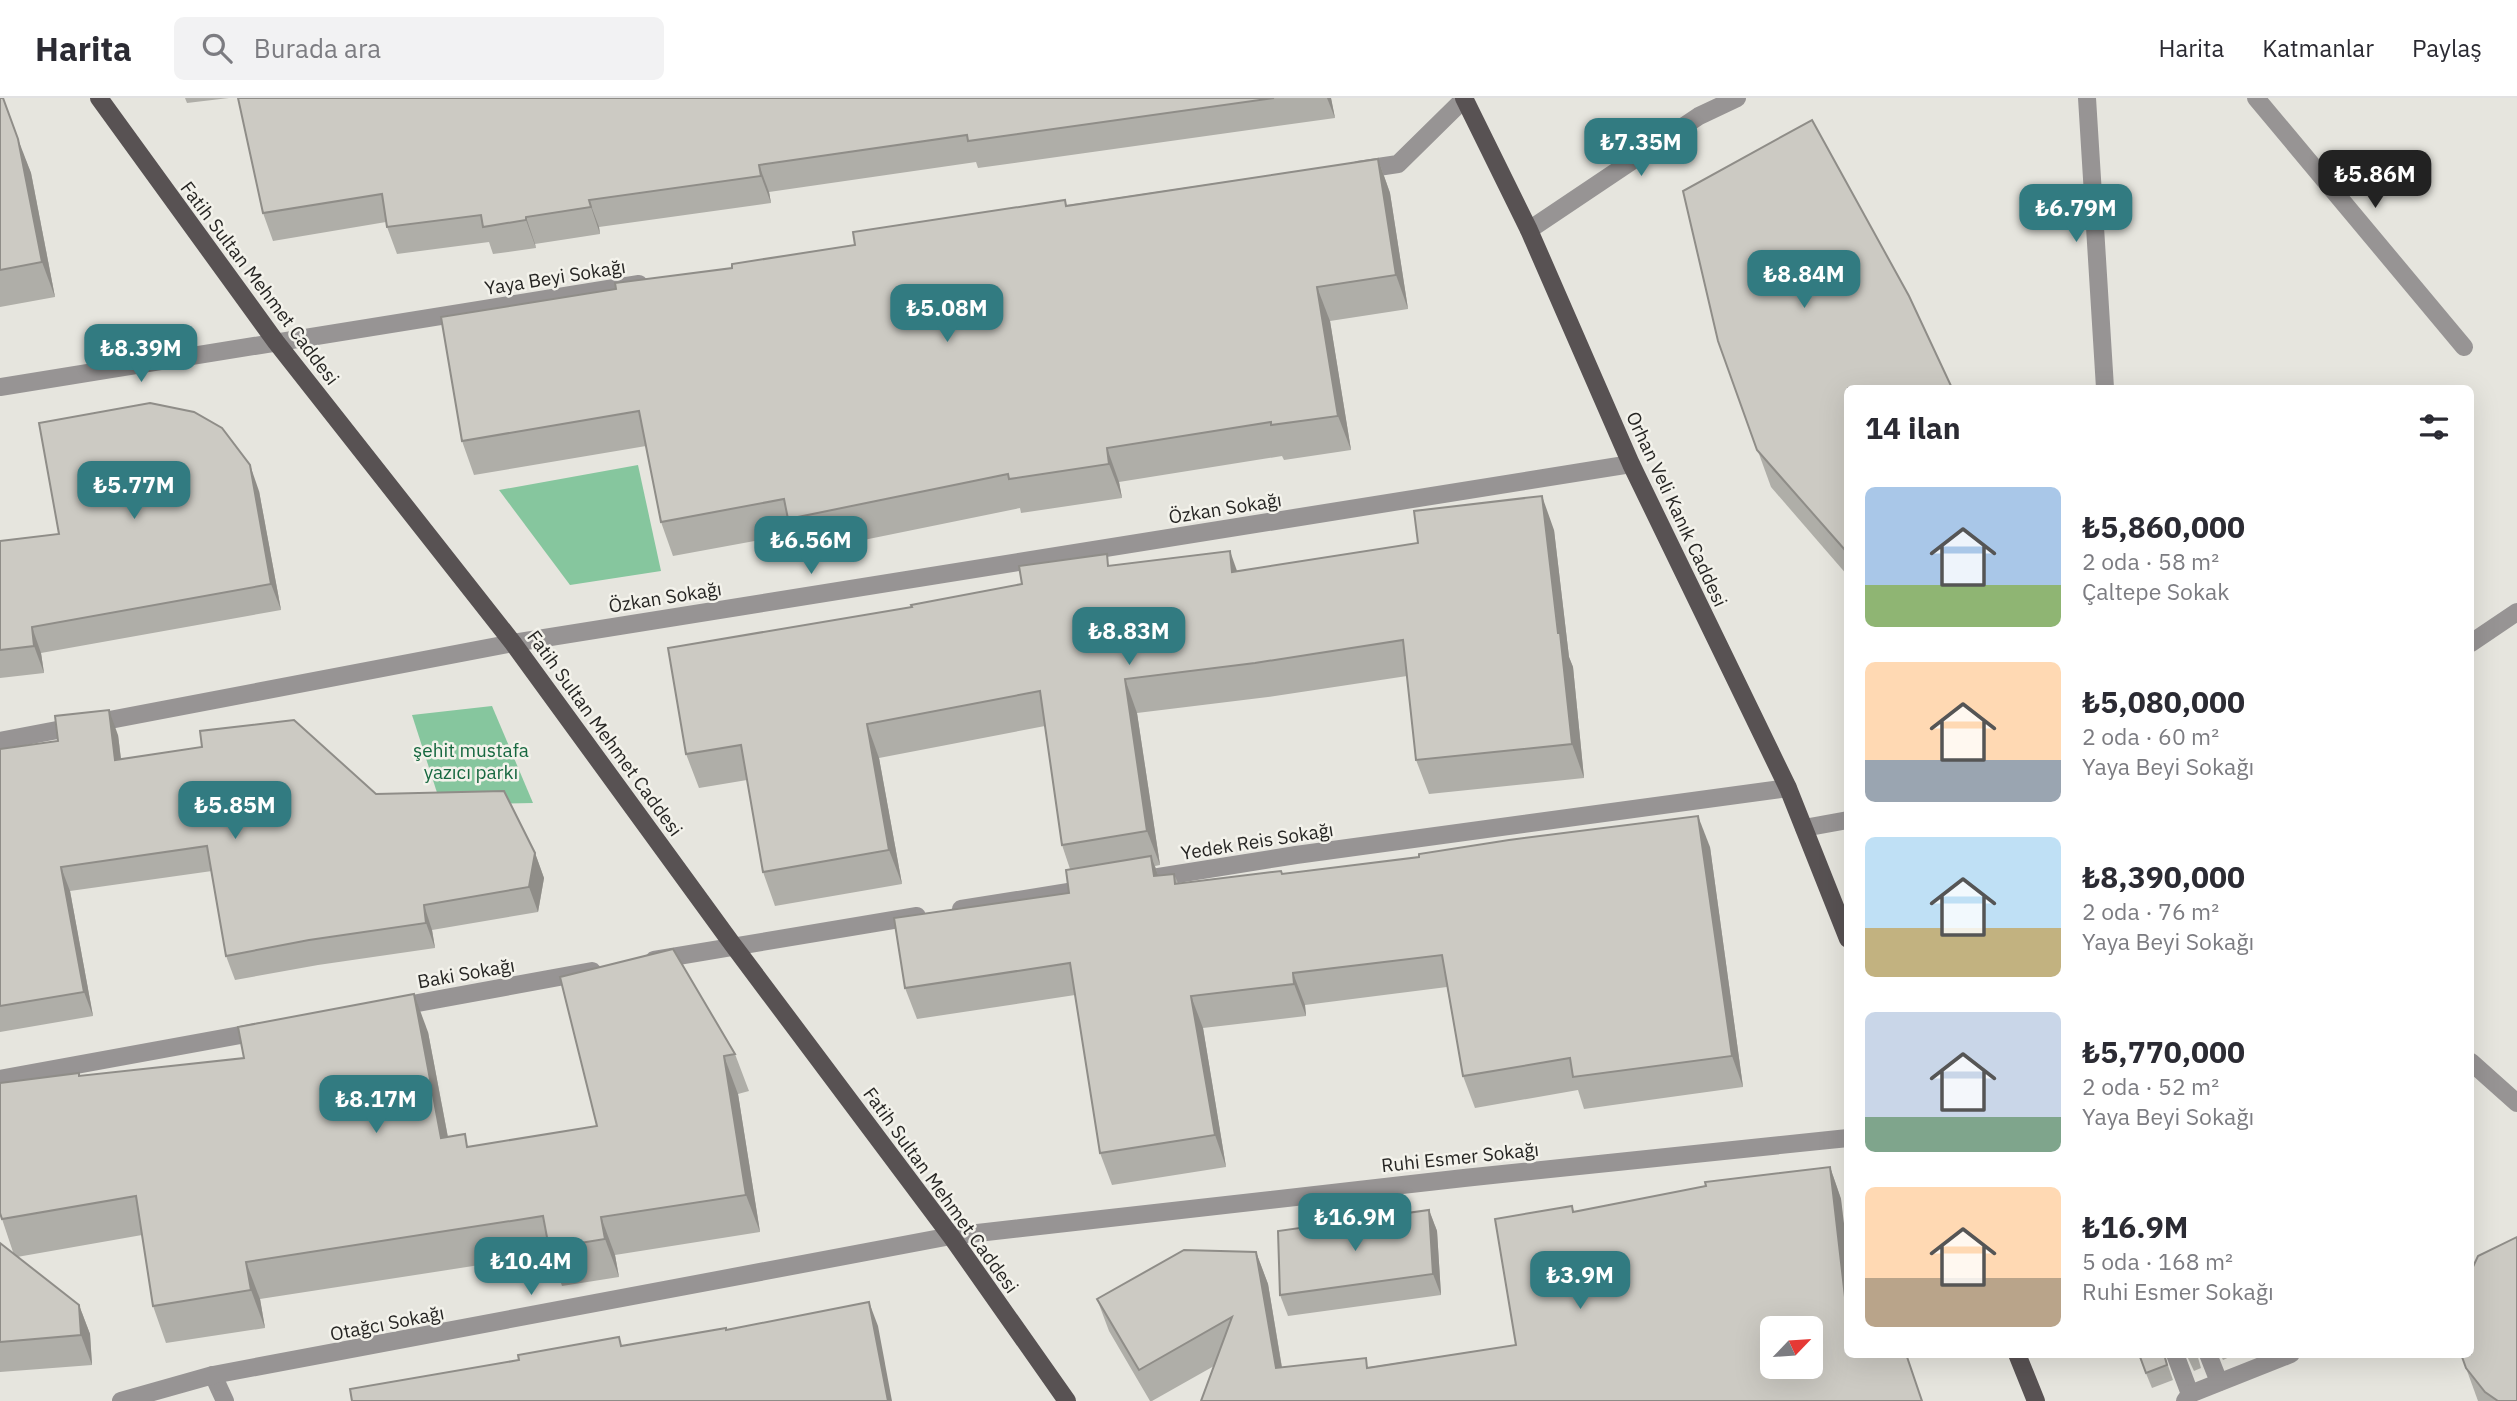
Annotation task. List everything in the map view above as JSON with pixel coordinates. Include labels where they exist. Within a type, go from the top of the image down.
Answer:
[{"type":"main road","name":"Fatih Sultan Mehmet Caddesi","points":[[99,98],[276,342],[513,643],[733,945],[951,1236],[1067,1401]]},
{"type":"main road","name":"Orhan Veli Kanık Caddesi","points":[[1464,98],[1530,230],[1631,464],[1788,788],[1844,929]]},
{"type":"main road","points":[[2019,1358],[2036,1401]]},
{"type":"street","points":[[1343,172],[1398,164],[1464,98]]},
{"type":"street","points":[[1530,230],[1699,116],[1737,98]]},
{"type":"street","points":[[2087,98],[2105,385]]},
{"type":"street","points":[[2256,98],[2464,347]]},
{"type":"street","name":"Yaya Beyi Sokağı","points":[[0,387],[659,281]]},
{"type":"street","name":"Özkan Sokağı","points":[[0,741],[513,643],[1631,464]]},
{"type":"street","points":[[2474,641],[2517,612]]},
{"type":"street","name":"Yedek Reis Sokağı","points":[[1131,881],[1296,855],[1788,788]]},
{"type":"street","points":[[1804,828],[1844,821]]},
{"type":"street","points":[[630,964],[1104,886]]},
{"type":"street","name":"Baki Sokağı","points":[[384,1009],[603,969]]},
{"type":"street","points":[[0,1079],[274,1029]]},
{"type":"street","points":[[2474,1065],[2517,1103]]},
{"type":"street","name":"Ruhi Esmer Sokağı","points":[[951,1236],[1844,1138]]},
{"type":"street","name":"Otağcı Sokağı","points":[[121,1401],[213,1375],[951,1236]]},
{"type":"street","points":[[2176,1358],[2187,1397],[2252,1362],[2271,1358]]},
{"type":"street","points":[[2210,1358],[2219,1382]]},
{"type":"street","points":[[213,1375],[225,1401]]},
{"type":"green space","points":[[638,465],[661,571],[570,585],[499,490]]},
{"type":"green space","name":"şehit mustafa yazıcı parkı","points":[[492,706],[533,803],[441,805],[412,715]]},
{"type":"building","points":[[0,98],[3,98],[18,139],[42,262],[0,270]]},
{"type":"building","points":[[238,98],[1274,98],[968,141],[967,135],[759,165],[761,176],[589,200],[591,207],[483,227],[481,215],[387,227],[382,194],[263,213]]},
{"type":"building","points":[[1812,120],[1909,296],[1951,385],[1844,385],[1844,549],[1757,450],[1718,341],[1683,191]]},
{"type":"building","points":[[1378,159],[1396,275],[1317,287],[1338,416],[1271,425],[1271,422],[1107,448],[1109,464],[1009,479],[1008,474],[788,519],[784,499],[661,522],[639,411],[462,441],[441,317],[616,289],[615,283],[732,268],[732,264],[855,245],[853,232],[1065,200],[1066,206]]},
{"type":"building","points":[[150,403],[194,412],[222,428],[250,465],[271,584],[32,627],[34,646],[0,650],[0,541],[59,534],[39,423]]},
{"type":"building","points":[[1542,496],[1572,744],[1416,760],[1403,640],[1255,663],[1125,679],[1147,831],[1062,845],[1040,691],[867,724],[889,850],[763,872],[741,745],[686,754],[668,648],[912,607],[911,605],[1022,584],[1019,566],[1107,554],[1108,566],[1230,551],[1232,572],[1418,543],[1414,511]]},
{"type":"building","points":[[109,710],[115,760],[202,747],[200,731],[294,720],[376,794],[504,791],[535,853],[529,887],[424,905],[426,923],[309,940],[226,956],[207,846],[61,867],[84,992],[0,1006],[0,749],[58,741],[55,716]]},
{"type":"building","points":[[1698,816],[1732,1056],[1573,1077],[1570,1058],[1463,1076],[1442,955],[1293,973],[1294,984],[1191,996],[1215,1135],[1100,1153],[1070,963],[905,988],[894,918],[1069,893],[1066,870],[1151,856],[1154,876],[1174,874],[1175,884],[1419,857],[1419,854],[1509,840]]},
{"type":"building","points":[[673,949],[735,1054],[724,1056],[746,1195],[601,1217],[605,1239],[549,1248],[543,1216],[246,1262],[251,1290],[153,1306],[136,1196],[2,1219],[0,1083],[244,1058],[238,1027],[414,994],[441,1138],[465,1134],[467,1147],[597,1126],[560,977]]},
{"type":"building","points":[[1830,1167],[1844,1288],[1844,1358],[1907,1358],[1922,1401],[1201,1401],[1232,1317],[1139,1370],[1097,1299],[1184,1250],[1256,1252],[1276,1368],[1366,1358],[1367,1368],[1516,1345],[1495,1219],[1572,1206],[1573,1212],[1706,1186],[1705,1182]]},
{"type":"building","points":[[1429,1210],[1433,1274],[1280,1295],[1278,1231]]},
{"type":"building","points":[[2517,1237],[2517,1401],[2498,1401],[2485,1392],[2466,1368],[2462,1358],[2474,1358],[2474,1265],[2478,1256]]},
{"type":"building","points":[[0,1243],[79,1305],[81,1335],[0,1342]]},
{"type":"building","points":[[869,1302],[888,1401],[352,1401],[350,1389],[519,1360],[518,1355],[619,1337],[621,1346],[726,1330]]},
{"type":"building","points":[[2140,1358],[2165,1358],[2167,1365],[2146,1373]]}]
